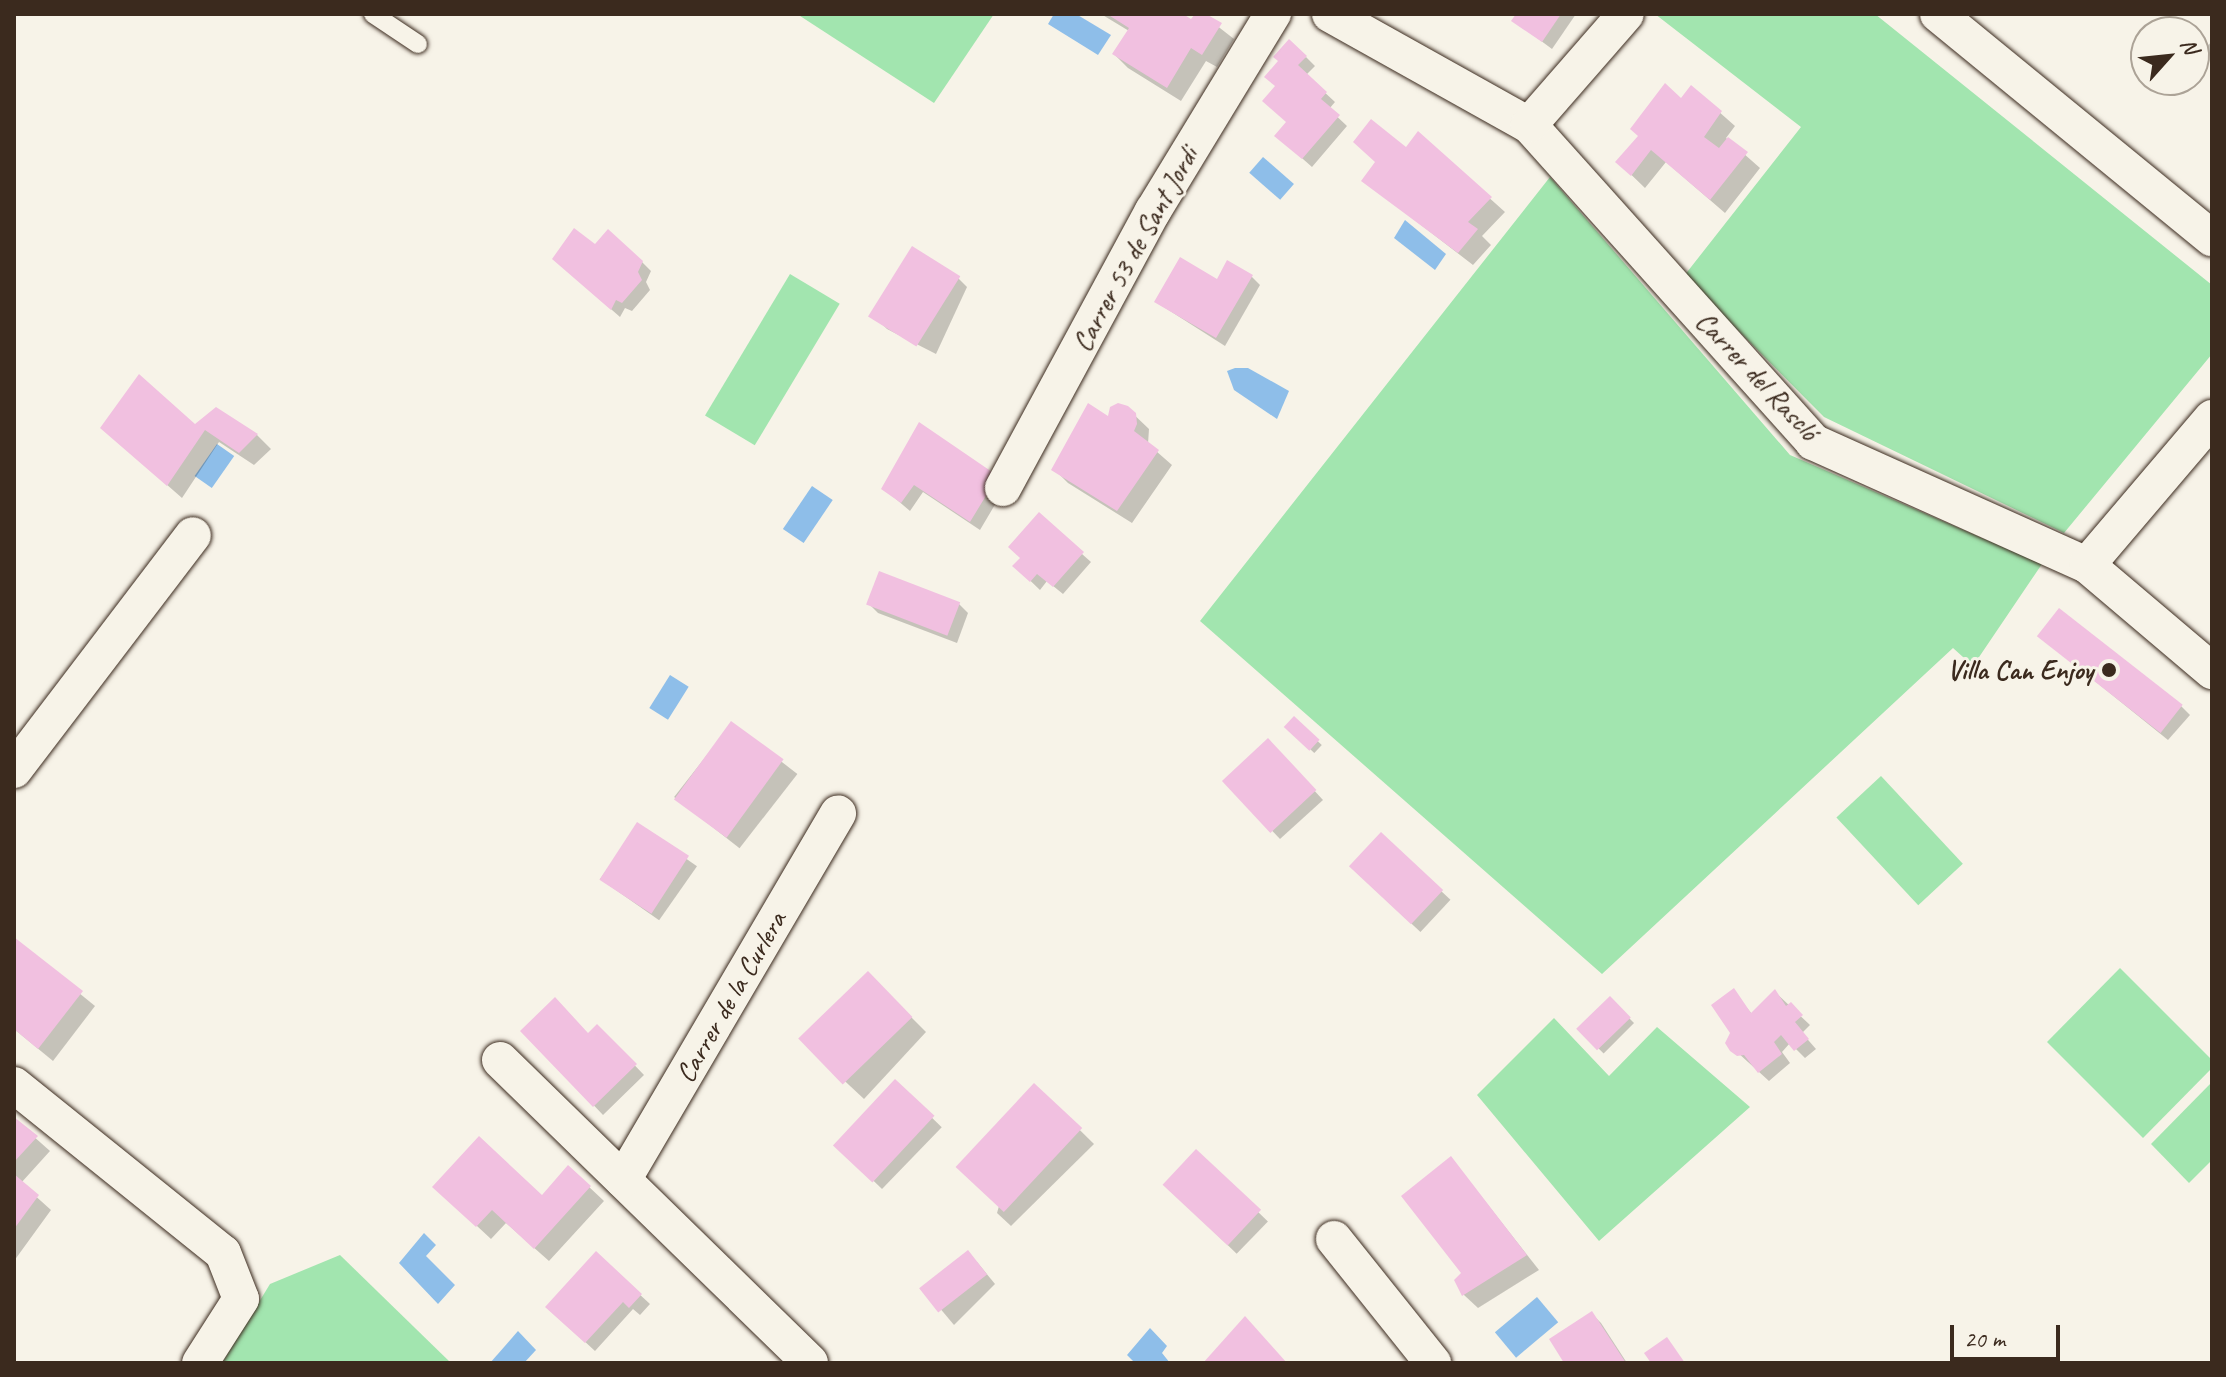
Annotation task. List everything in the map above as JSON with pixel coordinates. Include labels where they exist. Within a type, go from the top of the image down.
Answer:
[{"type":"street","name":"Carrer 53 de Sant Jordi","points":[[1003,488],[1153,211],[1273,14]]},
{"type":"street","points":[[1330,14],[1529,125],[1626,14]]},
{"type":"street","points":[[1938,14],[2212,238]]},
{"type":"street","name":"Carrer del Rascló","points":[[1529,125],[1813,442],[2087,565],[2212,671]]},
{"type":"street","points":[[2087,565],[2212,418]]},
{"type":"street","points":[[14,770],[193,535]]},
{"type":"street","name":"Carrer de la Curlera","points":[[623,1180],[838,813]]},
{"type":"street","points":[[500,1060],[810,1363]]},
{"type":"street","points":[[14,1085],[223,1253],[241,1299],[200,1363]]},
{"type":"street","points":[[1334,1239],[1433,1363]]},
{"type":"lane","points":[[373,14],[418,44]]},
{"type":"green space","points":[[797,14],[994,14],[934,103]]},
{"type":"green space","points":[[1655,14],[1875,14],[2212,285],[2212,354],[2064,533],[1824,417],[1684,276],[1801,127]]},
{"type":"green space","points":[[1550,177],[1790,455],[2042,564],[1973,666],[1953,648],[1602,974],[1200,621]]},
{"type":"green space","points":[[790,274],[840,304],[755,445],[705,415]]},
{"type":"green space","points":[[1881,776],[1963,864],[1918,905],[1836,818]]},
{"type":"green space","points":[[2120,968],[2212,1060],[2212,1068],[2143,1138],[2047,1042]]},
{"type":"green space","points":[[1554,1018],[1609,1076],[1657,1027],[1750,1107],[1599,1241],[1477,1095]]},
{"type":"green space","points":[[2212,1082],[2212,1160],[2189,1183],[2151,1144]]},
{"type":"green space","points":[[340,1255],[451,1363],[222,1363],[270,1284]]},
{"type":"water","points":[[1054,14],[1076,14],[1111,35],[1098,55],[1048,24]]},
{"type":"water","points":[[1263,157],[1294,184],[1280,200],[1249,173]]},
{"type":"water","points":[[1405,220],[1446,254],[1435,270],[1394,238]]},
{"type":"water","points":[[1248,368],[1289,391],[1277,419],[1234,390],[1227,371]]},
{"type":"water","points":[[217,444],[234,456],[212,488],[195,476]]},
{"type":"water","points":[[812,486],[833,500],[804,543],[783,529]]},
{"type":"water","points":[[670,675],[689,687],[668,720],[649,708]]},
{"type":"water","points":[[424,1233],[436,1245],[426,1256],[455,1285],[438,1304],[399,1263]]},
{"type":"water","points":[[1537,1297],[1558,1322],[1516,1358],[1495,1332]]},
{"type":"water","points":[[1150,1328],[1167,1346],[1162,1353],[1170,1363],[1135,1363],[1127,1355]]},
{"type":"water","points":[[518,1331],[536,1350],[524,1363],[490,1363]]},
{"type":"building","points":[[1107,14],[1183,14],[1191,19],[1195,14],[1206,14],[1222,23],[1202,55],[1191,48],[1167,88],[1112,54],[1129,28]]},
{"type":"building","points":[[1516,14],[1561,14],[1542,42],[1511,21]]},
{"type":"building","points":[[1289,39],[1307,56],[1298,65],[1327,92],[1321,99],[1340,115],[1302,159],[1274,136],[1286,122],[1262,101],[1275,86],[1264,77],[1278,61],[1273,57]]},
{"type":"building","points":[[1665,83],[1681,98],[1691,85],[1722,111],[1704,137],[1719,148],[1728,137],[1748,152],[1710,200],[1651,150],[1631,176],[1615,162],[1638,136],[1630,129]]},
{"type":"building","points":[[1371,119],[1406,147],[1418,131],[1492,197],[1468,222],[1478,229],[1458,253],[1361,181],[1375,162],[1353,142]]},
{"type":"building","points":[[574,228],[595,244],[608,229],[643,261],[638,272],[642,280],[622,303],[616,300],[611,310],[552,259]]},
{"type":"building","points":[[912,246],[960,276],[916,347],[868,316]]},
{"type":"building","points":[[1180,257],[1217,279],[1227,260],[1253,275],[1216,338],[1154,302]]},
{"type":"building","points":[[139,374],[195,424],[216,407],[258,434],[239,453],[205,430],[167,486],[100,428]]},
{"type":"building","points":[[1088,403],[1108,416],[1110,407],[1118,403],[1128,406],[1136,413],[1134,431],[1159,450],[1117,511],[1051,470]]},
{"type":"building","points":[[919,422],[998,476],[970,522],[914,485],[901,503],[881,489]]},
{"type":"building","points":[[1039,512],[1084,552],[1053,587],[1037,574],[1030,582],[1012,566],[1020,558],[1008,547]]},
{"type":"building","points":[[879,571],[960,602],[947,636],[866,605]]},
{"type":"building","name":"Villa Can Enjoy","points":[[2059,608],[2183,705],[2161,733],[2037,636]]},
{"type":"building","points":[[1294,716],[1320,740],[1309,751],[1284,727]]},
{"type":"building","points":[[731,721],[784,759],[727,838],[674,799]]},
{"type":"building","points":[[1268,738],[1316,790],[1270,833],[1222,781]]},
{"type":"building","points":[[637,822],[689,856],[651,914],[599,880]]},
{"type":"building","points":[[1381,832],[1443,890],[1411,924],[1349,866]]},
{"type":"building","points":[[14,937],[83,991],[38,1049],[14,1029]]},
{"type":"building","points":[[868,971],[912,1017],[843,1084],[798,1038]]},
{"type":"building","points":[[1734,988],[1751,1013],[1775,989],[1786,1006],[1791,1002],[1803,1015],[1795,1022],[1809,1039],[1794,1051],[1781,1035],[1774,1042],[1782,1054],[1758,1073],[1744,1055],[1737,1056],[1730,1051],[1725,1043],[1730,1033],[1711,1005]]},
{"type":"building","points":[[1610,996],[1631,1018],[1597,1050],[1576,1029]]},
{"type":"building","points":[[555,997],[588,1033],[597,1024],[637,1064],[593,1107],[520,1031]]},
{"type":"building","points":[[895,1079],[934,1116],[872,1182],[833,1146]]},
{"type":"building","points":[[1034,1083],[1082,1128],[1004,1212],[956,1167]]},
{"type":"building","points":[[14,1117],[38,1136],[14,1162]]},
{"type":"building","points":[[479,1136],[542,1195],[568,1165],[591,1186],[534,1249],[492,1210],[476,1227],[432,1187]]},
{"type":"building","points":[[1196,1149],[1261,1210],[1228,1246],[1163,1185]]},
{"type":"building","points":[[1451,1156],[1527,1255],[1462,1296],[1454,1280],[1461,1273],[1401,1196]]},
{"type":"building","points":[[14,1174],[39,1195],[14,1229]]},
{"type":"building","points":[[968,1250],[987,1274],[938,1313],[919,1288]]},
{"type":"building","points":[[596,1251],[642,1294],[629,1308],[623,1302],[585,1343],[545,1307]]},
{"type":"building","points":[[1592,1311],[1626,1363],[1564,1363],[1549,1339]]},
{"type":"building","points":[[1245,1316],[1287,1363],[1203,1363]]},
{"type":"building","points":[[1667,1337],[1685,1363],[1651,1363],[1644,1353]]},
{"type":"place","name":"Villa Can Enjoy","points":[[2109,670]]}]
